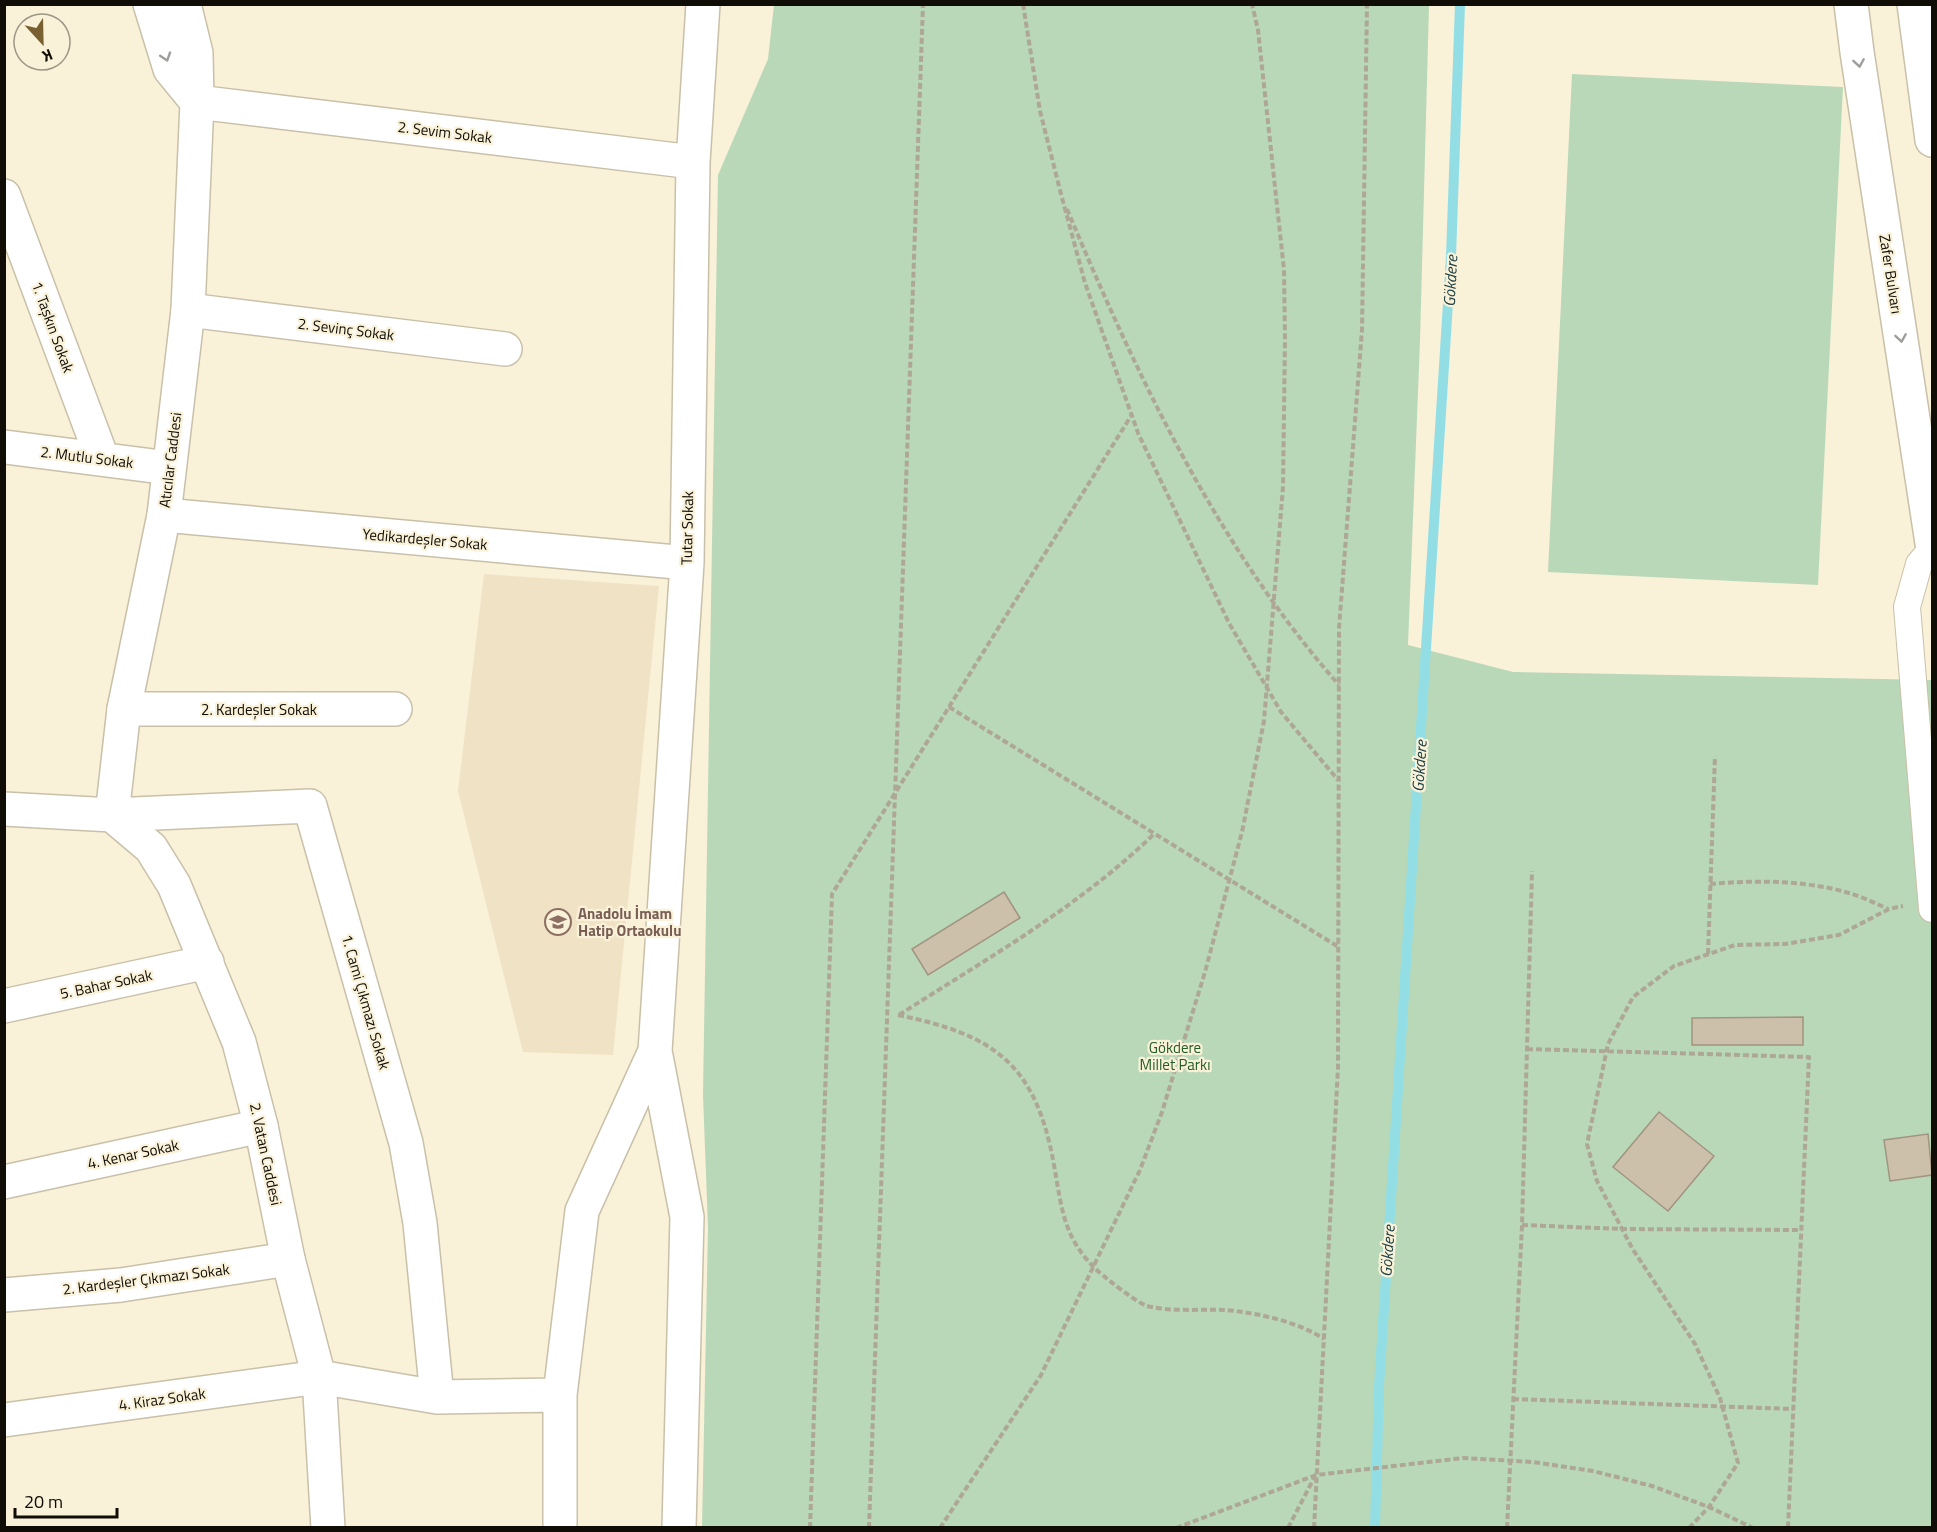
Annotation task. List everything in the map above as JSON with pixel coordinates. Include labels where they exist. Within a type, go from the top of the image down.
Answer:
[{"type":"street","points":[[150,4],[170,69],[197,102]]},
{"type":"street","name":"Atıcılar Caddesi","points":[[112,815],[124,709],[164,515],[188,310],[197,102],[196,53],[184,4]]},
{"type":"street","name":"Tutar Sokak","points":[[655,1051],[687,563],[693,162],[703,4]]},
{"type":"street","name":"Zafer Bulvarı","points":[[1851,4],[1932,543]]},
{"type":"street","points":[[1914,4],[1930,103],[1932,140]]},
{"type":"street","name":"2. Sevim Sokak","points":[[197,102],[693,162]]},
{"type":"street","name":"1. Taşkın Sokak","points":[[4,196],[102,458]]},
{"type":"street","name":"2. Sevinç Sokak","points":[[188,310],[505,349]]},
{"type":"street","name":"2. Mutlu Sokak","points":[[6,447],[169,468]]},
{"type":"street","name":"Yedikardeşler Sokak","points":[[164,515],[687,563]]},
{"type":"street","points":[[1932,549],[1919,564],[1907,607],[1932,909]]},
{"type":"street","name":"2. Kardeşler Sokak","points":[[124,709],[395,709]]},
{"type":"street","name":"1. Cami Çıkmazı Sokak","points":[[112,815],[309,806],[406,1143],[420,1223],[437,1396]]},
{"type":"street","points":[[4,809],[112,815]]},
{"type":"street","name":"2. Vatan Caddesi","points":[[112,815],[150,848],[174,885],[238,1042],[261,1126],[288,1259],[319,1377],[328,1527]]},
{"type":"street","name":"5. Bahar Sokak","points":[[4,1006],[207,962]]},
{"type":"street","points":[[560,1527],[560,1395],[582,1211],[655,1051]]},
{"type":"street","points":[[655,1051],[687,1216],[679,1527]]},
{"type":"street","name":"4. Kenar Sokak","points":[[4,1182],[261,1126]]},
{"type":"street","name":"2. Kardeşler Çıkmazı Sokak","points":[[4,1295],[121,1285],[288,1259]]},
{"type":"street","name":"4. Kiraz Sokak","points":[[4,1420],[319,1377],[437,1396],[560,1395]]},
{"type":"path","points":[[869,1527],[922,4]]},
{"type":"path","points":[[1023,4],[1040,111],[1061,194],[1085,283],[1131,416],[1173,510],[1229,623],[1281,712],[1338,780]]},
{"type":"path","points":[[940,1527],[1041,1375],[1140,1170],[1162,1112],[1205,972],[1242,832],[1264,721],[1283,487],[1285,339],[1284,270],[1258,30],[1252,4]]},
{"type":"path","points":[[1314,1527],[1338,1067],[1340,628],[1362,330],[1367,4]]},
{"type":"path","points":[[1061,194],[1131,356],[1185,462],[1273,600],[1314,656],[1339,685]]},
{"type":"path","points":[[810,1527],[832,894],[1131,416]]},
{"type":"path","points":[[949,707],[1337,947]]},
{"type":"path","points":[[1708,954],[1715,756]]},
{"type":"path","points":[[1154,834],[1131,857],[1023,936],[898,1015],[931,1022],[962,1033],[999,1052],[1023,1077],[1043,1115],[1054,1165],[1060,1209],[1075,1244],[1094,1266],[1145,1305],[1184,1311],[1226,1310],[1275,1319],[1312,1331],[1324,1339]]},
{"type":"path","points":[[1507,1527],[1522,1225],[1532,871]]},
{"type":"path","points":[[1710,884],[1735,882],[1810,884],[1850,893],[1889,909]]},
{"type":"path","points":[[1689,1527],[1709,1507],[1738,1463],[1722,1406],[1695,1344],[1632,1248],[1597,1181],[1587,1144],[1608,1044],[1633,997],[1674,966],[1735,945],[1785,944],[1839,935],[1889,909],[1932,902]]},
{"type":"path","points":[[1527,1049],[1809,1057],[1788,1527]]},
{"type":"path","points":[[1522,1225],[1623,1229],[1801,1230]]},
{"type":"path","points":[[1513,1399],[1793,1408]]},
{"type":"path","points":[[1176,1527],[1316,1475],[1463,1458],[1533,1462],[1593,1471],[1652,1486],[1709,1507],[1753,1527]]},
{"type":"path","points":[[1288,1527],[1316,1475]]},
{"type":"shaded area","name":"Anadolu İmam Hatip Ortaokulu","points":[[484,574],[659,586],[613,1055],[523,1052],[458,791]]},
{"type":"green space","name":"Gökdere Millet Parkı","points":[[774,5],[1429,5],[1420,341],[1408,645],[1513,672],[1931,680],[1932,1527],[702,1528],[708,1228],[703,1095],[718,175],[768,59]]},
{"type":"green space","points":[[1572,74],[1843,87],[1818,585],[1548,572]]},
{"type":"building","points":[[1004,892],[1020,918],[928,975],[912,949]]},
{"type":"building","points":[[1803,1017],[1803,1045],[1692,1045],[1692,1018]]},
{"type":"building","points":[[1659,1112],[1714,1156],[1668,1211],[1613,1167]]},
{"type":"building","points":[[1928,1134],[1932,1175],[1890,1181],[1884,1140]]},
{"type":"waterway","name":"Gökdere","points":[[1375,1528],[1379,1386],[1451,256],[1460,4]]},
{"type":"place","name":"Anadolu İmam Hatip Ortaokulu","points":[[558,922]]}]
